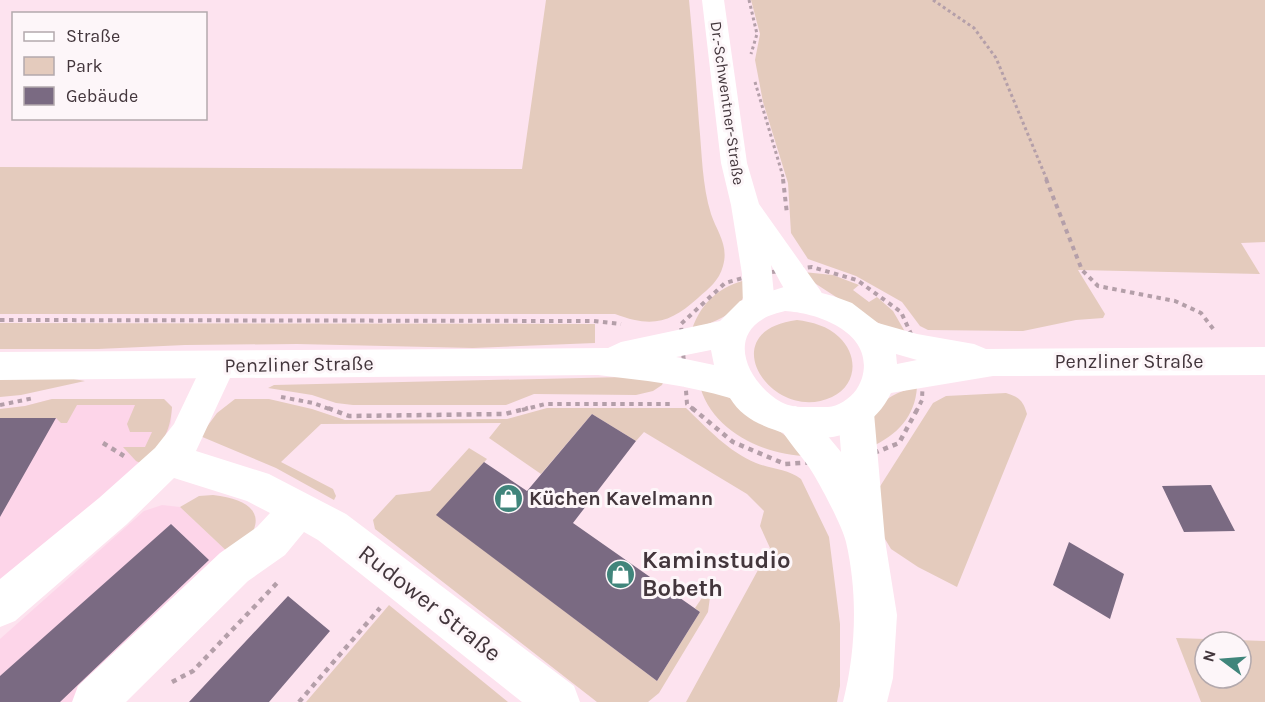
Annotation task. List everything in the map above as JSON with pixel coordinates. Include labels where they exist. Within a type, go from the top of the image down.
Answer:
[{"type":"main road","name":"Dr.-Schwentner-Straße","points":[[713,0],[734,163],[745,205],[757,274],[759,305]]},
{"type":"main road","name":"Dr.-Schwentner-Straße","points":[[745,205],[809,299]]},
{"type":"main road","points":[[795,422],[827,423],[856,413],[870,400],[879,381],[879,359],[867,333],[846,314],[809,299],[784,299],[759,305],[744,315],[731,332],[727,351],[729,368],[737,386],[754,404],[795,422],[843,461]]},
{"type":"main road","name":"Penzliner Straße","points":[[0,366],[598,361],[682,354],[731,332]]},
{"type":"main road","name":"Penzliner Straße","points":[[867,333],[920,360],[1249,361]]},
{"type":"main road","name":"Penzliner Straße","points":[[682,354],[714,378],[737,386]]},
{"type":"main road","name":"Penzliner Straße","points":[[879,381],[920,360]]},
{"type":"main road","points":[[0,630],[146,501],[174,462],[219,365]]},
{"type":"main road","points":[[856,413],[843,461],[865,540],[876,615],[871,678],[865,702]]},
{"type":"main road","points":[[0,606],[174,462]]},
{"type":"main road","name":"Rudower Straße","points":[[174,462],[256,486],[332,527],[557,702]]},
{"type":"main road","points":[[94,702],[234,567],[271,541],[300,508]]},
{"type":"path","points":[[749,0],[757,34],[750,50],[752,60]]},
{"type":"path","points":[[933,0],[974,28],[996,58],[1029,134],[1082,270],[1098,286],[1175,301],[1201,313],[1249,361]]},
{"type":"path","points":[[755,81],[784,182],[789,228],[784,260]]},
{"type":"path","points":[[348,416],[505,414],[545,404],[682,354],[725,283],[757,274],[784,260],[857,280],[901,312],[920,360],[922,400],[899,443],[843,461],[785,464],[733,442],[682,354]]},
{"type":"path","points":[[0,320],[593,321],[628,325]]},
{"type":"path","points":[[164,686],[193,671],[279,582]]},
{"type":"path","points":[[299,702],[402,582]]},
{"type":"shaded area","points":[[52,399],[164,399],[172,407],[171,423],[165,440],[0,615],[0,409]]},
{"type":"shaded area","points":[[162,505],[180,507],[233,557],[77,702],[0,702],[0,639],[144,511]]},
{"type":"green space","points":[[546,0],[689,0],[704,180],[711,214],[722,239],[724,258],[719,276],[713,284],[678,313],[660,321],[650,322],[615,314],[0,314],[0,167],[522,169]]},
{"type":"green space","points":[[751,0],[1265,0],[1265,242],[1241,243],[1260,274],[1078,270],[1105,314],[1103,318],[1076,320],[1023,331],[928,330],[920,326],[902,302],[856,276],[808,259],[791,233],[788,183],[763,102],[755,60],[760,34]]},
{"type":"green space","points":[[803,272],[833,275],[859,285],[853,290],[869,302],[877,297],[893,311],[908,337],[870,319],[813,282]]},
{"type":"green space","points":[[749,279],[747,290],[737,307],[721,318],[692,329],[701,310],[713,296],[729,286]]},
{"type":"green space","points":[[797,320],[814,323],[830,330],[839,337],[850,353],[852,370],[850,378],[840,392],[832,397],[810,402],[789,398],[772,388],[759,373],[754,357],[757,341],[771,328]]},
{"type":"green space","points":[[0,323],[595,324],[595,343],[473,348],[297,344],[0,349]]},
{"type":"green space","points":[[0,376],[68,378],[85,381],[21,395],[0,397]]},
{"type":"green space","points":[[666,376],[662,385],[653,391],[636,395],[534,394],[506,405],[353,405],[268,388],[274,385]]},
{"type":"green space","points":[[699,382],[757,415],[809,456],[774,451],[741,437],[726,427],[714,414],[705,399]]},
{"type":"green space","points":[[917,387],[913,407],[903,424],[889,437],[871,447],[872,421],[877,408],[892,396]]},
{"type":"green space","points":[[1006,393],[1020,400],[1027,414],[957,587],[918,567],[891,549],[879,529],[879,488],[933,403],[946,396]]},
{"type":"green space","points":[[52,399],[164,399],[172,407],[164,439],[144,465],[136,461],[123,447],[145,447],[152,432],[130,432],[127,424],[135,405],[77,405],[67,423],[61,423],[56,418],[0,418],[0,409]]},
{"type":"green space","points":[[235,399],[269,399],[312,409],[345,420],[507,419],[547,408],[686,408],[737,453],[756,463],[785,471],[801,479],[829,537],[840,624],[840,686],[837,702],[686,702],[770,548],[760,526],[764,511],[747,494],[644,432],[636,441],[592,414],[541,474],[489,438],[501,423],[321,424],[281,462],[333,489],[336,496],[334,500],[276,468],[200,436],[217,413]]},
{"type":"green space","points":[[469,448],[487,459],[437,515],[657,681],[700,612],[695,608],[706,592],[710,597],[708,612],[659,693],[648,702],[597,702],[375,529],[373,520],[396,495],[430,491]]},
{"type":"green space","points":[[213,495],[242,502],[255,516],[252,534],[233,557],[180,507],[199,496]]},
{"type":"green space","points":[[389,605],[508,702],[306,702]]},
{"type":"green space","points":[[1176,638],[1193,639],[1193,682]]},
{"type":"green space","points":[[1253,641],[1265,641],[1265,702],[1201,702],[1196,690],[1253,690]]},
{"type":"building","points":[[592,414],[636,441],[573,523],[700,612],[657,681],[436,515],[484,462],[527,491]]},
{"type":"building","points":[[0,418],[56,418],[0,517]]},
{"type":"building","points":[[1211,485],[1235,531],[1184,532],[1162,486]]},
{"type":"building","points":[[171,524],[209,560],[60,702],[0,702],[0,676]]},
{"type":"building","points":[[1069,542],[1124,574],[1110,619],[1053,585]]},
{"type":"building","points":[[288,596],[330,631],[269,702],[189,702]]},
{"type":"place","name":"Küchen Kavelmann","points":[[508,498]]},
{"type":"place","name":"Kaminstudio Bobeth","points":[[621,574]]}]
